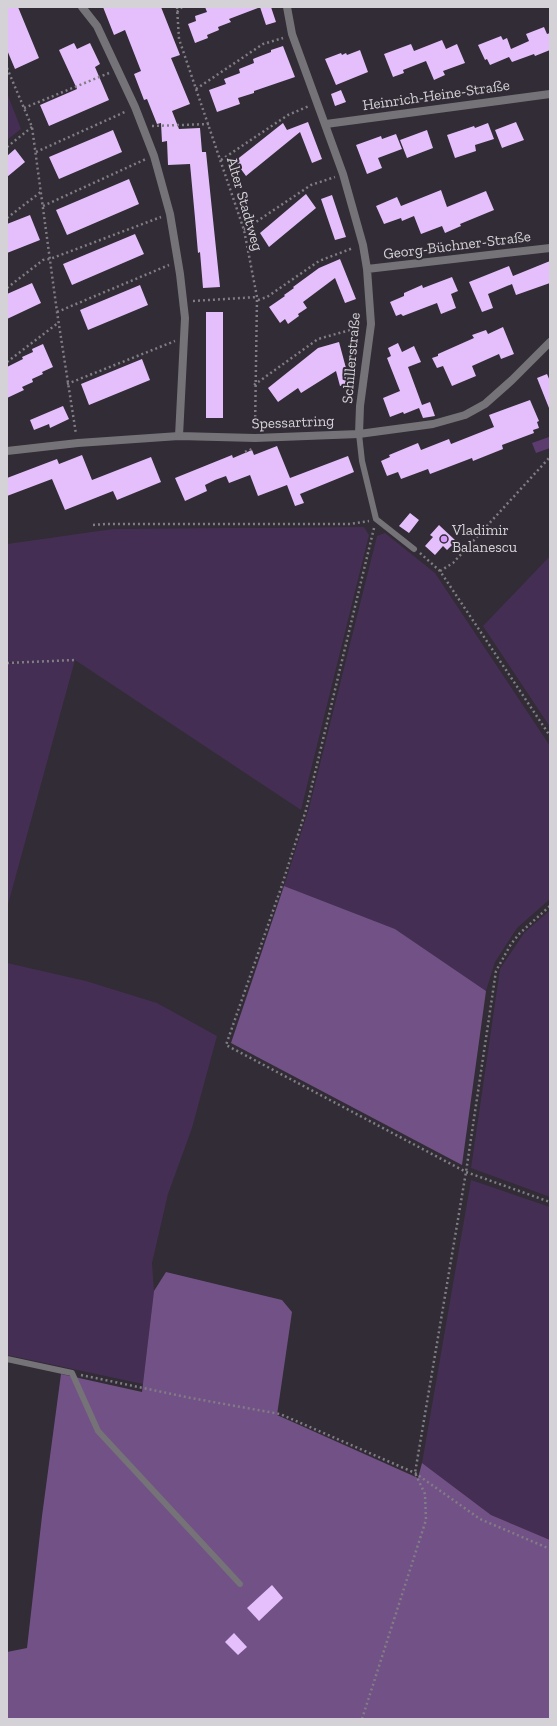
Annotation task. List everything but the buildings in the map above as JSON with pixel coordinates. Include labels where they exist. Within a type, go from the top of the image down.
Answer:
[{"type":"street","points":[[82,7],[98,26],[144,127],[154,156],[170,214],[184,302],[184,338],[179,436]]},
{"type":"street","name":"Schillerstraße","points":[[287,7],[292,34],[343,174],[363,244],[367,270],[371,324],[360,406],[359,434]]},
{"type":"street","name":"Heinrich-Heine-Straße","points":[[326,124],[550,94]]},
{"type":"street","name":"Georg-Büchner-Straße","points":[[367,270],[550,248]]},
{"type":"street","name":"Spessartring","points":[[7,451],[78,442],[179,436],[255,438],[359,434],[434,424],[465,415],[490,399],[512,380],[550,342]]},
{"type":"lane","name":"Schillerstraße","points":[[359,434],[362,461],[376,519]]},
{"type":"lane","points":[[376,519],[414,549]]},
{"type":"lane","points":[[7,1359],[72,1373],[98,1431],[240,1584]]},
{"type":"path","name":"Alter Stadtweg","points":[[177,7],[179,39],[244,230],[258,299],[254,385],[255,438]]},
{"type":"path","points":[[177,12],[182,7]]},
{"type":"path","points":[[196,89],[263,44],[292,34]]},
{"type":"path","points":[[24,108],[118,68]]},
{"type":"path","points":[[7,70],[32,127],[42,191],[58,323],[67,384],[78,442]]},
{"type":"path","points":[[221,160],[288,115],[317,102]]},
{"type":"path","points":[[36,152],[135,107]]},
{"type":"path","points":[[144,127],[209,124]]},
{"type":"path","points":[[7,147],[32,127]]},
{"type":"path","points":[[43,206],[154,156]]},
{"type":"path","points":[[244,230],[311,185],[343,174]]},
{"type":"path","points":[[7,218],[42,191]]},
{"type":"path","points":[[7,288],[43,260],[50,259],[170,214]]},
{"type":"path","points":[[184,302],[258,299],[267,297],[318,261],[363,244]]},
{"type":"path","points":[[57,312],[178,262]]},
{"type":"path","points":[[7,362],[58,323]]},
{"type":"path","points":[[254,385],[318,340],[371,324]]},
{"type":"path","points":[[67,384],[184,338]]},
{"type":"path","points":[[440,571],[453,563],[550,457]]},
{"type":"path","points":[[93,525],[350,524],[376,519],[306,810],[281,888],[226,1045],[466,1172],[550,1202]]},
{"type":"path","points":[[414,549],[440,571],[550,736]]},
{"type":"path","points":[[7,663],[75,660]]},
{"type":"path","points":[[362,1719],[426,1520],[425,1494],[415,1473],[466,1172],[496,971],[511,944],[520,933],[550,906]]},
{"type":"path","points":[[72,1373],[192,1398],[280,1414],[415,1473],[480,1519],[550,1549]]},
{"type":"shaded area","points":[[7,93],[21,129],[7,140]]},
{"type":"shaded area","points":[[549,437],[550,448],[536,453],[532,443]]},
{"type":"shaded area","points":[[364,527],[369,535],[301,810],[75,660],[7,908],[7,663],[30,662],[7,662],[7,544],[113,529]]},
{"type":"shaded area","points":[[385,533],[435,573],[550,746],[550,899],[517,928],[495,962],[486,991],[395,929],[284,886],[309,808],[377,536]]},
{"type":"shaded area","points":[[550,556],[550,727],[483,626]]},
{"type":"shaded area","points":[[284,886],[395,929],[486,991],[462,1165],[231,1043]]},
{"type":"shaded area","points":[[550,910],[550,1197],[471,1168],[500,969],[524,933]]},
{"type":"shaded area","points":[[7,963],[86,981],[157,1003],[217,1036],[192,1128],[168,1194],[152,1263],[154,1291],[143,1384],[7,1355]]},
{"type":"shaded area","points":[[471,1180],[550,1207],[550,1540],[491,1515],[422,1463]]},
{"type":"shaded area","points":[[166,1272],[282,1300],[292,1312],[277,1415],[418,1478],[422,1463],[491,1515],[550,1540],[550,1719],[7,1719],[7,1652],[27,1648],[42,1516],[61,1374],[142,1392],[154,1291]]},
{"type":"place","name":"Vladimir Balanescu","points":[[444,539]]}]
